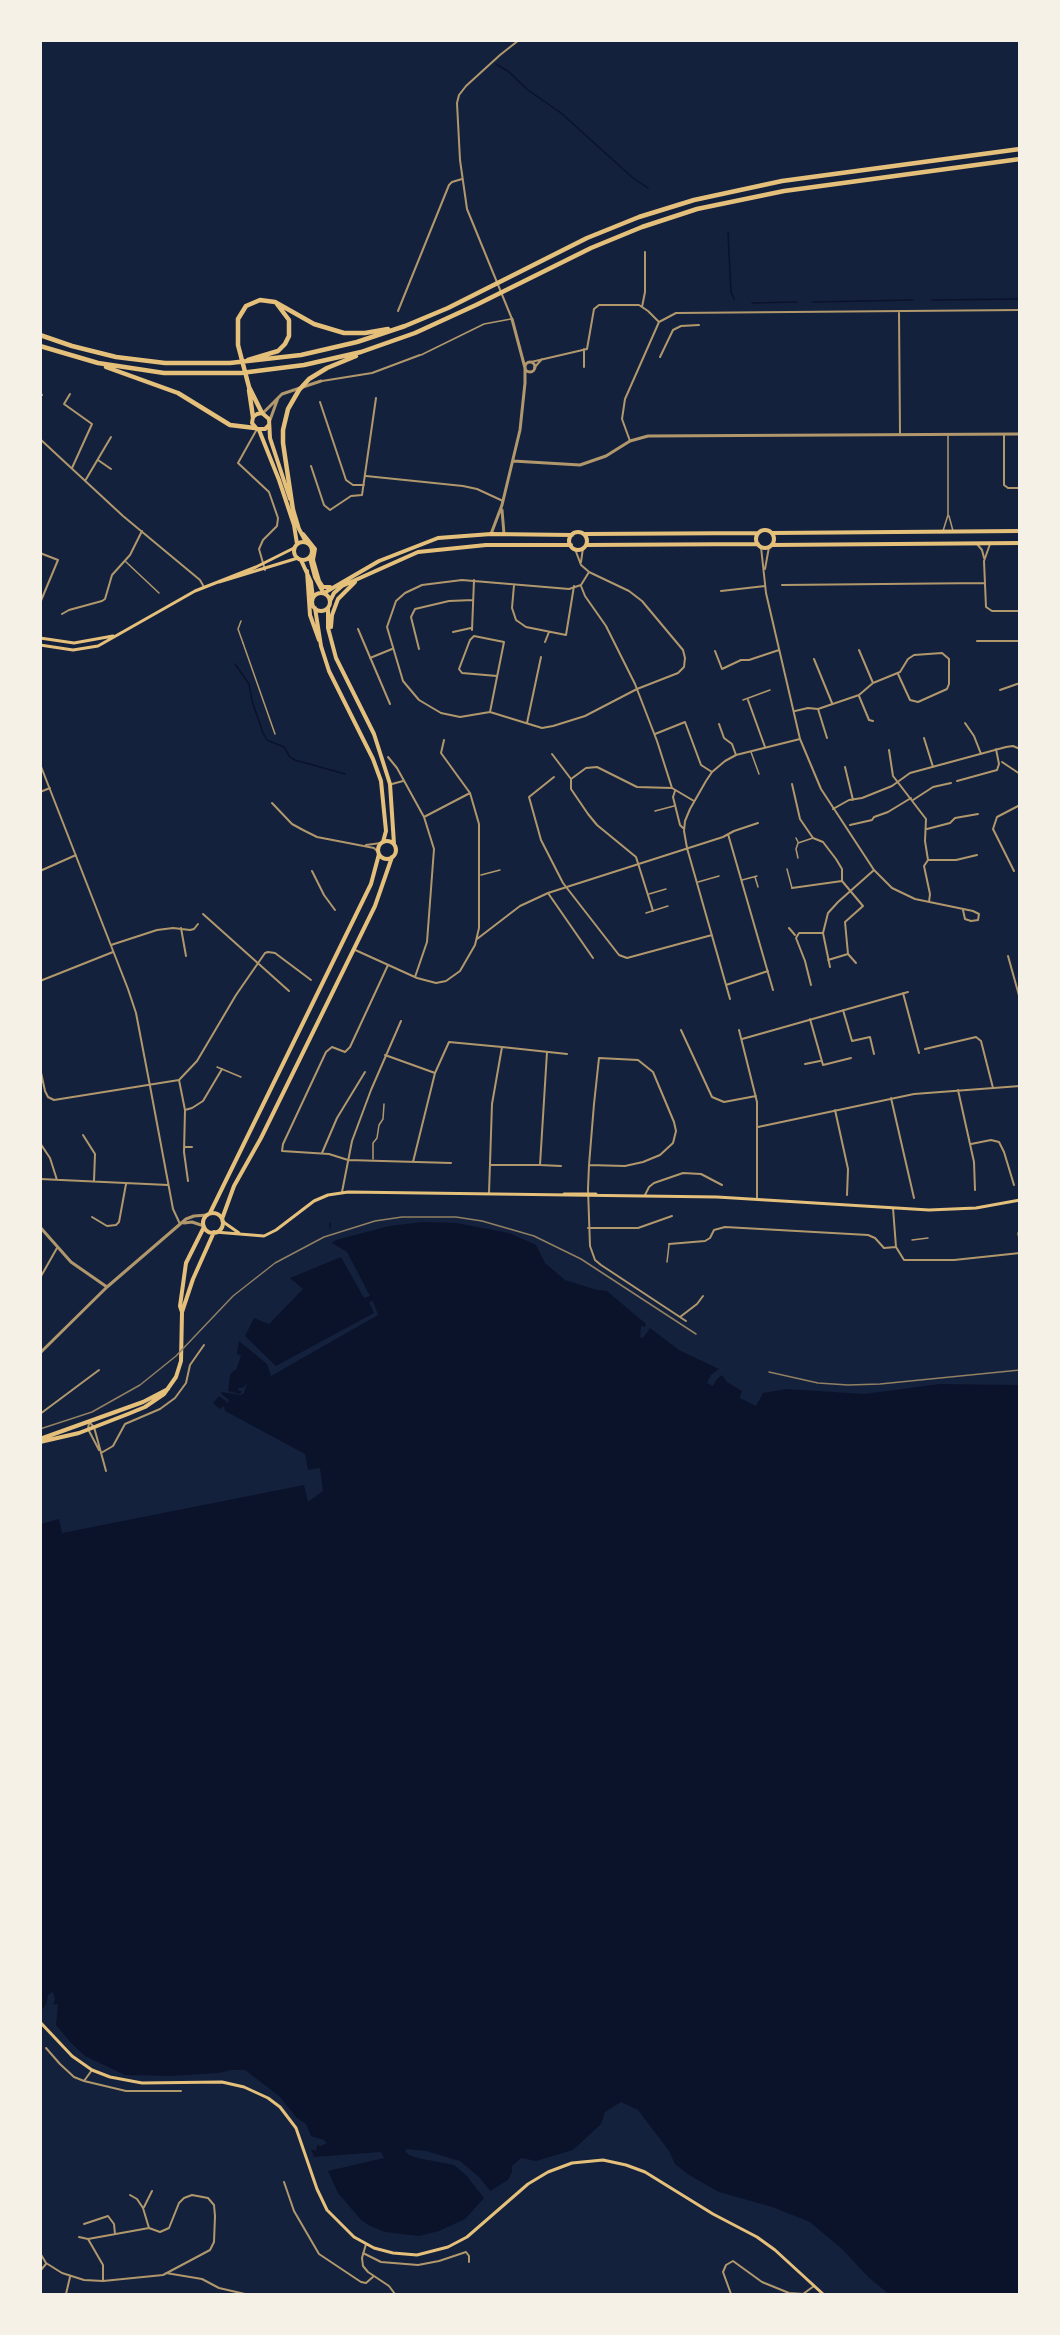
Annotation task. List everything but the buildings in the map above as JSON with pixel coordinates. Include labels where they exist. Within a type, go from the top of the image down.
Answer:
[{"type":"highway","points":[[40,335],[87,350],[165,363],[230,363],[321,352],[405,326],[448,308],[587,238],[639,217],[694,200],[782,181],[1020,149]]},
{"type":"highway","points":[[293,510],[283,443],[285,419],[291,402],[303,385],[317,373],[457,315],[591,248],[679,214],[765,194],[1020,159]]},
{"type":"highway","points":[[253,417],[249,387],[238,345],[238,319],[246,306],[260,300],[275,302],[314,324],[334,331],[365,333],[405,326]]},
{"type":"highway","points":[[230,363],[269,354],[285,344],[290,336],[289,320],[286,313],[275,302]]},
{"type":"highway","points":[[98,363],[164,373],[241,372],[304,365],[380,345]]},
{"type":"highway","points":[[40,346],[98,363],[178,393],[230,424],[257,429]]},
{"type":"highway","points":[[249,387],[263,413]]},
{"type":"main road","points":[[321,646],[311,582],[307,571],[294,554],[294,525],[279,480],[257,429],[252,423],[253,417],[257,414],[263,413],[268,416],[274,452],[299,529],[311,546],[310,556],[315,577],[330,602]]},
{"type":"main road","points":[[257,429],[265,429],[269,423]]},
{"type":"main road","points":[[299,529],[315,549],[313,560],[315,572],[323,587],[329,588],[379,561],[430,540],[491,534],[758,533],[765,530],[772,532],[1020,531]]},
{"type":"main road","points":[[771,546],[774,538],[772,532]]},
{"type":"main road","points":[[758,533],[756,539],[760,545]]},
{"type":"main road","points":[[585,534],[585,546]]},
{"type":"main road","points":[[572,535],[573,547]]},
{"type":"main road","points":[[41,645],[82,649],[103,644],[115,635],[204,587],[263,564],[306,542]]},
{"type":"main road","points":[[40,1441],[88,1429],[146,1407],[161,1397],[176,1377],[181,1361],[182,1312],[193,1279],[214,1232],[220,1229],[234,1186],[261,1138],[375,906],[396,851],[390,784],[374,734],[340,669],[328,628],[328,608],[336,590],[408,555],[433,549],[486,544],[573,547],[1020,543]]},
{"type":"main road","points":[[218,582],[310,556]]},
{"type":"main road","points":[[307,571],[310,615],[338,692],[373,759],[381,781],[386,831],[371,884],[203,1220],[208,1231],[264,1236],[314,1201],[342,1192],[645,1195],[947,1210],[1020,1200]]},
{"type":"main road","points":[[313,599],[317,594],[324,593],[348,578]]},
{"type":"main road","points":[[334,652],[330,625],[332,615],[338,599],[358,580]]},
{"type":"main road","points":[[315,608],[321,611],[328,608]]},
{"type":"main road","points":[[40,638],[57,642],[81,643],[115,635]]},
{"type":"main road","points":[[382,842],[387,841],[394,844]]},
{"type":"main road","points":[[378,853],[384,859],[392,857]]},
{"type":"main road","points":[[208,1214],[215,1213],[241,1234]]},
{"type":"main road","points":[[182,1312],[180,1306],[186,1263],[204,1226]]},
{"type":"main road","points":[[40,1441],[143,1402],[168,1389]]},
{"type":"main road","points":[[42,2025],[72,2055],[92,2070],[123,2081],[142,2083],[222,2082],[244,2087],[268,2098],[280,2107],[296,2128],[317,2189],[327,2210],[343,2229],[382,2251],[402,2255],[428,2253],[448,2247],[467,2237],[538,2177],[572,2163],[603,2160],[645,2172],[713,2214],[757,2237],[823,2295]]},
{"type":"street","points":[[491,534],[513,461],[525,383],[525,368],[508,308],[469,218],[462,179],[458,103],[459,95],[466,86],[519,40]]},
{"type":"street","points":[[398,311],[448,185],[462,179]]},
{"type":"street","points":[[642,307],[645,292],[645,252]]},
{"type":"street","points":[[525,368],[530,362],[544,357],[587,349],[594,309],[599,305],[642,307],[659,322]]},
{"type":"street","points":[[630,441],[622,419],[622,411],[659,322],[669,315],[682,312],[1020,310]]},
{"type":"street","points":[[899,311],[900,435]]},
{"type":"street","points":[[263,413],[280,395],[295,389],[319,382],[372,373],[420,355],[484,324],[512,319]]},
{"type":"street","points":[[660,357],[673,330],[681,326],[699,325]]},
{"type":"street","points":[[521,349],[534,365],[533,370]]},
{"type":"street","points":[[584,350],[584,367]]},
{"type":"street","points":[[525,383],[544,357]]},
{"type":"street","points":[[525,368],[528,372],[533,370]]},
{"type":"street","points":[[70,394],[64,404],[92,424],[72,468]]},
{"type":"street","points":[[269,423],[280,395]]},
{"type":"street","points":[[311,466],[324,505],[330,510],[351,496],[362,495],[376,398]]},
{"type":"street","points":[[320,402],[346,480],[353,485],[364,485]]},
{"type":"street","points":[[257,429],[238,463],[269,492],[278,518],[274,530],[259,549],[265,570]]},
{"type":"street","points":[[1004,433],[1004,485],[1008,488],[1020,488]]},
{"type":"street","points":[[943,532],[948,515],[948,434]]},
{"type":"street","points":[[513,461],[580,465],[606,456],[630,441],[648,436],[1020,434]]},
{"type":"street","points":[[85,481],[111,437]]},
{"type":"street","points":[[40,439],[200,580],[204,587]]},
{"type":"street","points":[[98,460],[111,469]]},
{"type":"street","points":[[366,476],[463,486],[477,489],[502,503]]},
{"type":"street","points":[[502,503],[504,534]]},
{"type":"street","points":[[948,515],[954,532]]},
{"type":"street","points":[[62,614],[69,610],[102,602],[107,595],[112,575],[125,561],[142,531]]},
{"type":"street","points":[[975,542],[982,550],[985,603],[988,609],[998,612],[1020,611]]},
{"type":"street","points":[[984,561],[990,542]]},
{"type":"street","points":[[760,545],[765,586],[800,739],[815,777],[833,809],[874,870],[888,884],[901,893],[928,902],[963,910],[974,910],[979,914],[978,920],[965,919],[963,910]]},
{"type":"street","points":[[581,565],[585,546]]},
{"type":"street","points":[[765,572],[771,546]]},
{"type":"street","points":[[573,547],[581,565],[589,572],[637,597],[683,650],[686,658],[684,667],[678,673],[637,689],[594,712],[542,728],[490,712],[456,717],[429,708],[402,681],[387,627],[393,607],[401,596],[422,585],[474,580],[564,589],[581,585]]},
{"type":"street","points":[[40,553],[58,560],[40,603]]},
{"type":"street","points":[[125,561],[159,593]]},
{"type":"street","points":[[581,585],[589,572]]},
{"type":"street","points":[[453,632],[472,629],[474,580]]},
{"type":"street","points":[[782,585],[984,583]]},
{"type":"street","points":[[514,584],[512,608],[516,620],[526,627],[566,635],[574,586]]},
{"type":"street","points":[[581,585],[585,597],[606,626],[635,684],[655,734],[673,790],[680,825],[684,828]]},
{"type":"street","points":[[721,591],[765,586]]},
{"type":"street","points":[[419,649],[411,617],[415,609],[449,601],[473,600]]},
{"type":"street","points":[[241,621],[238,629],[275,734]]},
{"type":"street","points":[[358,629],[390,704]]},
{"type":"street","points":[[545,642],[549,632]]},
{"type":"street","points":[[490,712],[504,642],[474,636],[470,640],[459,669],[462,673],[496,676]]},
{"type":"street","points":[[977,641],[1020,641]]},
{"type":"street","points":[[369,658],[392,649]]},
{"type":"street","points":[[715,651],[722,669],[734,662],[749,660],[779,650]]},
{"type":"street","points":[[859,650],[873,683]]},
{"type":"street","points":[[795,711],[808,708],[818,709],[859,695],[873,683],[898,674],[914,655],[942,653],[949,659],[947,689],[918,702],[910,700],[898,674]]},
{"type":"street","points":[[527,723],[542,657]]},
{"type":"street","points":[[814,659],[832,704]]},
{"type":"street","points":[[1000,690],[1020,683]]},
{"type":"street","points":[[743,700],[770,690]]},
{"type":"street","points":[[859,695],[869,720],[873,721]]},
{"type":"street","points":[[748,700],[765,747]]},
{"type":"street","points":[[818,709],[827,738]]},
{"type":"street","points":[[655,734],[685,722],[701,765],[712,772]]},
{"type":"street","points":[[965,723],[974,736],[981,754]]},
{"type":"street","points":[[719,724],[724,738],[732,744],[736,755]]},
{"type":"street","points":[[924,738],[933,767]]},
{"type":"street","points":[[730,999],[687,848],[684,828],[694,801],[712,772],[736,755],[800,739]]},
{"type":"street","points":[[444,740],[441,753],[470,793],[479,824],[480,875],[477,939]]},
{"type":"street","points":[[833,809],[843,802],[882,790],[906,775],[996,749],[1013,746],[1020,749]]},
{"type":"street","points":[[957,781],[997,770],[999,764],[996,749]]},
{"type":"street","points":[[889,750],[890,767],[897,782],[926,819],[925,841],[928,860],[924,866],[930,894],[928,902]]},
{"type":"street","points":[[751,751],[759,774]]},
{"type":"street","points":[[552,754],[572,779],[571,789],[588,814],[597,825],[630,850],[639,863],[653,911]]},
{"type":"street","points":[[388,757],[424,817],[432,840],[434,856],[426,948],[415,977]]},
{"type":"street","points":[[1002,762],[1020,774]]},
{"type":"street","points":[[40,764],[136,1013],[172,1209],[181,1224]]},
{"type":"street","points":[[572,779],[586,768],[597,767],[637,787],[673,790],[694,801]]},
{"type":"street","points":[[846,768],[853,800]]},
{"type":"street","points":[[523,798],[529,798],[554,777]]},
{"type":"street","points":[[390,784],[403,781]]},
{"type":"street","points":[[850,825],[872,820],[933,787],[951,783]]},
{"type":"street","points":[[792,784],[800,819],[813,838],[823,842],[836,859],[842,869],[843,881],[863,906],[845,922],[848,954],[856,963]]},
{"type":"street","points":[[40,792],[50,788]]},
{"type":"street","points":[[541,788],[545,791]]},
{"type":"street","points":[[424,817],[470,793]]},
{"type":"street","points":[[529,798],[541,840],[566,886],[623,958],[712,936]]},
{"type":"street","points":[[272,803],[292,824],[317,837],[363,845],[374,848],[378,853]]},
{"type":"street","points":[[1014,871],[993,829],[997,817],[1020,805]]},
{"type":"street","points":[[655,811],[675,807]]},
{"type":"street","points":[[927,829],[950,823],[955,818],[978,814]]},
{"type":"street","points":[[353,949],[415,977],[436,983],[459,971],[477,939],[520,906],[566,886],[758,823]]},
{"type":"street","points":[[728,834],[773,990]]},
{"type":"street","points":[[796,838],[798,858]]},
{"type":"street","points":[[798,843],[813,838]]},
{"type":"street","points":[[363,845],[382,842]]},
{"type":"street","points":[[40,871],[76,855]]},
{"type":"street","points":[[928,860],[956,860],[977,855]]},
{"type":"street","points":[[787,868],[792,888],[843,881]]},
{"type":"street","points":[[480,875],[500,870]]},
{"type":"street","points":[[830,967],[823,925],[830,909],[874,870]]},
{"type":"street","points":[[312,871],[324,895],[335,910]]},
{"type":"street","points":[[697,882],[719,876]]},
{"type":"street","points":[[741,880],[756,876],[758,887]]},
{"type":"street","points":[[648,894],[666,890]]},
{"type":"street","points":[[548,893],[593,958]]},
{"type":"street","points":[[646,913],[668,906]]},
{"type":"street","points":[[203,914],[289,991]]},
{"type":"street","points":[[111,945],[157,930],[194,929],[198,924]]},
{"type":"street","points":[[181,928],[186,956]]},
{"type":"street","points":[[789,928],[796,935],[797,946],[805,961],[811,986]]},
{"type":"street","points":[[796,935],[823,933]]},
{"type":"street","points":[[40,1068],[45,1091],[48,1097],[54,1100],[179,1080],[197,1061],[220,1020],[257,963],[268,951],[275,952],[311,980]]},
{"type":"street","points":[[40,981],[113,952]]},
{"type":"street","points":[[828,960],[848,954]]},
{"type":"street","points":[[1008,956],[1020,999]]},
{"type":"street","points":[[388,965],[350,1047],[345,1052],[340,1048],[332,1047],[326,1052],[283,1144],[282,1151],[322,1153],[348,1160],[451,1163]]},
{"type":"street","points":[[726,985],[768,971]]},
{"type":"street","points":[[742,1039],[908,992]]},
{"type":"street","points":[[903,993],[919,1053]]},
{"type":"street","points":[[843,1010],[852,1041],[870,1037],[874,1054]]},
{"type":"street","points":[[810,1019],[823,1065],[851,1058]]},
{"type":"street","points":[[342,1192],[352,1141],[385,1055],[401,1021]]},
{"type":"street","points":[[681,1030],[712,1097],[724,1102],[756,1096]]},
{"type":"street","points":[[739,1030],[756,1096],[757,1200]]},
{"type":"street","points":[[925,1049],[976,1037],[981,1041],[993,1088]]},
{"type":"street","points":[[412,1162],[435,1073],[449,1042],[567,1054]]},
{"type":"street","points":[[489,1193],[492,1104],[502,1047]]},
{"type":"street","points":[[540,1165],[547,1052]]},
{"type":"street","points":[[385,1055],[435,1073]]},
{"type":"street","points":[[589,1165],[625,1166],[643,1162],[660,1155],[673,1143],[676,1131],[674,1122],[653,1072],[638,1060],[599,1058],[589,1165],[590,1246],[595,1260],[686,1321]]},
{"type":"street","points":[[805,1064],[821,1060]]},
{"type":"street","points":[[217,1067],[241,1077]]},
{"type":"street","points":[[185,1110],[202,1101],[222,1069]]},
{"type":"street","points":[[322,1153],[334,1124],[365,1072]]},
{"type":"street","points":[[179,1080],[185,1110],[184,1147],[188,1181]]},
{"type":"street","points":[[758,1127],[926,1092],[1020,1086]]},
{"type":"street","points":[[958,1090],[975,1171],[975,1190]]},
{"type":"street","points":[[891,1098],[914,1198]]},
{"type":"street","points":[[373,1160],[373,1143],[383,1119],[384,1104]]},
{"type":"street","points":[[835,1110],[848,1170],[847,1195]]},
{"type":"street","points":[[83,1135],[95,1154],[94,1181]]},
{"type":"street","points":[[970,1144],[991,1140],[999,1142],[1014,1185]]},
{"type":"street","points":[[40,1143],[50,1158],[57,1180]]},
{"type":"street","points":[[184,1147],[192,1147]]},
{"type":"street","points":[[490,1165],[561,1166]]},
{"type":"street","points":[[645,1195],[654,1183],[683,1173],[701,1173],[722,1185]]},
{"type":"street","points":[[40,1179],[168,1185]]},
{"type":"street","points":[[92,1217],[107,1226],[116,1225],[119,1222],[126,1184]]},
{"type":"street","points":[[893,1209],[896,1247],[902,1259],[909,1261],[954,1260],[1020,1254]]},
{"type":"street","points":[[40,1353],[107,1287],[181,1224],[194,1216],[208,1214]]},
{"type":"street","points":[[588,1228],[638,1228],[672,1216]]},
{"type":"street","points":[[181,1224],[192,1222],[204,1226]]},
{"type":"street","points":[[40,1227],[71,1262],[107,1287]]},
{"type":"street","points":[[667,1262],[669,1244],[705,1241],[710,1238],[714,1230],[725,1227],[868,1235],[884,1248],[896,1247]]},
{"type":"street","points":[[1018,1233],[1020,1244]]},
{"type":"street","points":[[912,1240],[928,1238]]},
{"type":"street","points":[[40,1278],[57,1248]]},
{"type":"street","points":[[680,1317],[697,1304],[702,1296]]},
{"type":"street","points":[[101,1453],[113,1446],[125,1424],[160,1409],[175,1398],[186,1383],[190,1365],[204,1345]]},
{"type":"street","points":[[40,1414],[99,1370]]},
{"type":"street","points":[[89,1422],[88,1429],[101,1453]]},
{"type":"street","points":[[89,1422],[94,1427],[106,1471]]},
{"type":"street","points":[[45,2048],[74,2077],[84,2081],[126,2091],[181,2091]]},
{"type":"street","points":[[84,2081],[92,2070]]},
{"type":"street","points":[[284,2182],[294,2211],[319,2254],[361,2282],[366,2283],[374,2276]]},
{"type":"street","points":[[144,2208],[152,2191]]},
{"type":"street","points":[[130,2195],[144,2208],[149,2228]]},
{"type":"street","points":[[79,2237],[88,2239],[149,2228],[160,2232],[169,2228],[179,2203],[188,2196],[204,2196],[214,2205],[214,2242],[210,2250],[166,2274]]},
{"type":"street","points":[[84,2224],[108,2216],[112,2220],[115,2234]]},
{"type":"street","points":[[88,2239],[87,2242],[98,2254],[103,2265],[103,2281]]},
{"type":"street","points":[[366,2244],[362,2258],[363,2266],[389,2286],[395,2295]]},
{"type":"street","points":[[363,2253],[381,2262],[418,2265],[466,2252],[470,2256],[469,2262]]},
{"type":"street","points":[[40,2253],[46,2263],[70,2277],[103,2281],[166,2274],[202,2279],[229,2291],[245,2295]]},
{"type":"street","points":[[731,2295],[723,2272],[726,2265],[733,2261],[762,2282],[789,2293],[803,2294],[814,2286]]},
{"type":"street","points":[[40,2271],[46,2263]]},
{"type":"street","points":[[66,2295],[70,2277]]},
{"type":"water","points":[[422,1222],[456,1223],[509,1233],[536,1245],[545,1263],[565,1280],[607,1291],[646,1324],[645,1327],[641,1326],[640,1337],[643,1338],[650,1328],[679,1350],[719,1369],[711,1375],[707,1383],[713,1386],[722,1375],[727,1382],[742,1391],[740,1398],[756,1406],[763,1393],[787,1389],[864,1394],[940,1384],[1019,1385],[1019,2294],[889,2294],[810,2222],[772,2207],[719,2192],[689,2175],[675,2164],[669,2151],[638,2110],[621,2102],[605,2112],[601,2124],[573,2150],[536,2161],[521,2158],[512,2166],[508,2180],[490,2191],[480,2178],[460,2161],[426,2151],[407,2149],[405,2151],[409,2155],[454,2165],[466,2175],[484,2198],[465,2219],[439,2231],[419,2236],[385,2232],[361,2220],[338,2193],[328,2171],[384,2158],[381,2152],[314,2157],[311,2149],[316,2151],[317,2145],[327,2143],[311,2136],[306,2124],[297,2118],[279,2096],[245,2070],[171,2076],[125,2075],[85,2056],[72,2044],[56,2025],[58,2004],[53,2005],[55,1999],[53,1992],[48,1995],[41,2011],[41,1524],[59,1519],[62,1533],[304,1485],[308,1502],[323,1491],[320,1468],[308,1470],[305,1454],[225,1411],[224,1406],[220,1409],[213,1403],[219,1396],[227,1404],[229,1400],[221,1394],[222,1392],[241,1395],[244,1393],[247,1383],[243,1388],[238,1388],[242,1391],[240,1394],[228,1391],[230,1375],[236,1370],[241,1356],[237,1354],[239,1341],[267,1364],[271,1376],[378,1315],[373,1301],[369,1302],[374,1313],[276,1366],[245,1336],[254,1318],[269,1324],[303,1289],[290,1278],[341,1257],[364,1298],[370,1296],[347,1252],[332,1243],[389,1226]]},
{"type":"waterway","points":[[496,64],[561,113],[633,178],[648,188]]},
{"type":"waterway","points":[[728,232],[731,292],[734,299]]},
{"type":"waterway","points":[[932,300],[1020,299]]},
{"type":"waterway","points":[[813,302],[913,300]]},
{"type":"waterway","points":[[752,303],[797,302]]},
{"type":"waterway","points":[[235,664],[249,684],[252,701],[267,740],[284,747],[290,757],[295,760],[345,774]]},
{"type":"waterway","points":[[330,1223],[330,1228]]},
{"type":"railway","points":[[40,1429],[92,1412],[140,1385],[176,1356],[233,1296],[275,1263],[324,1237],[375,1221],[402,1217],[456,1217],[482,1221],[534,1236],[581,1259],[696,1334]]},
{"type":"railway","points":[[769,1372],[818,1383],[848,1385],[1020,1370]]}]
